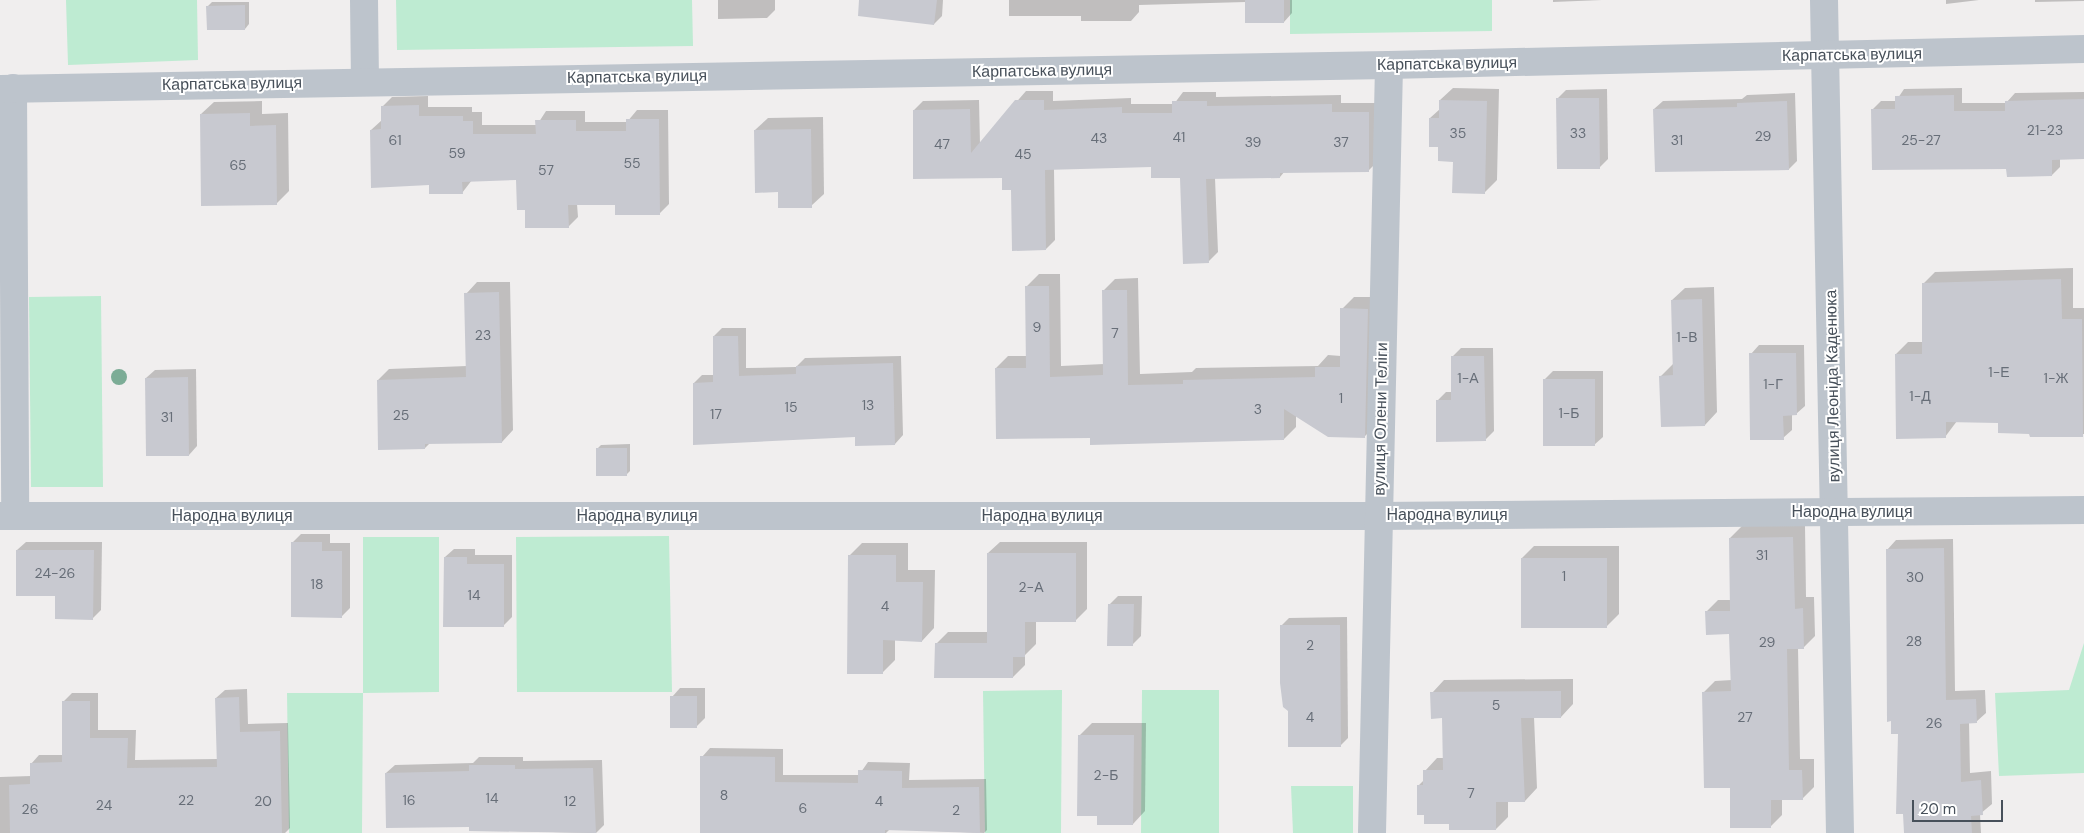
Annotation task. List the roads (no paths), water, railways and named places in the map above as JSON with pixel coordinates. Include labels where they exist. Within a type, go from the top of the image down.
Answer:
[{"type":"street","points":[[364,0],[365,81]]},
{"type":"street","name":"вулиця Леоніда Каденюка","points":[[1824,0],[1837,513],[1840,833]]},
{"type":"street","name":"Карпатська вулиця","points":[[6,89],[365,81],[1389,65],[2084,49]]},
{"type":"street","name":"вулиця Олени Теліги","points":[[1372,833],[1389,65]]},
{"type":"street","points":[[6,89],[7,516]]},
{"type":"street","name":"Народна вулиця","points":[[7,516],[1379,516],[2084,510]]}]
